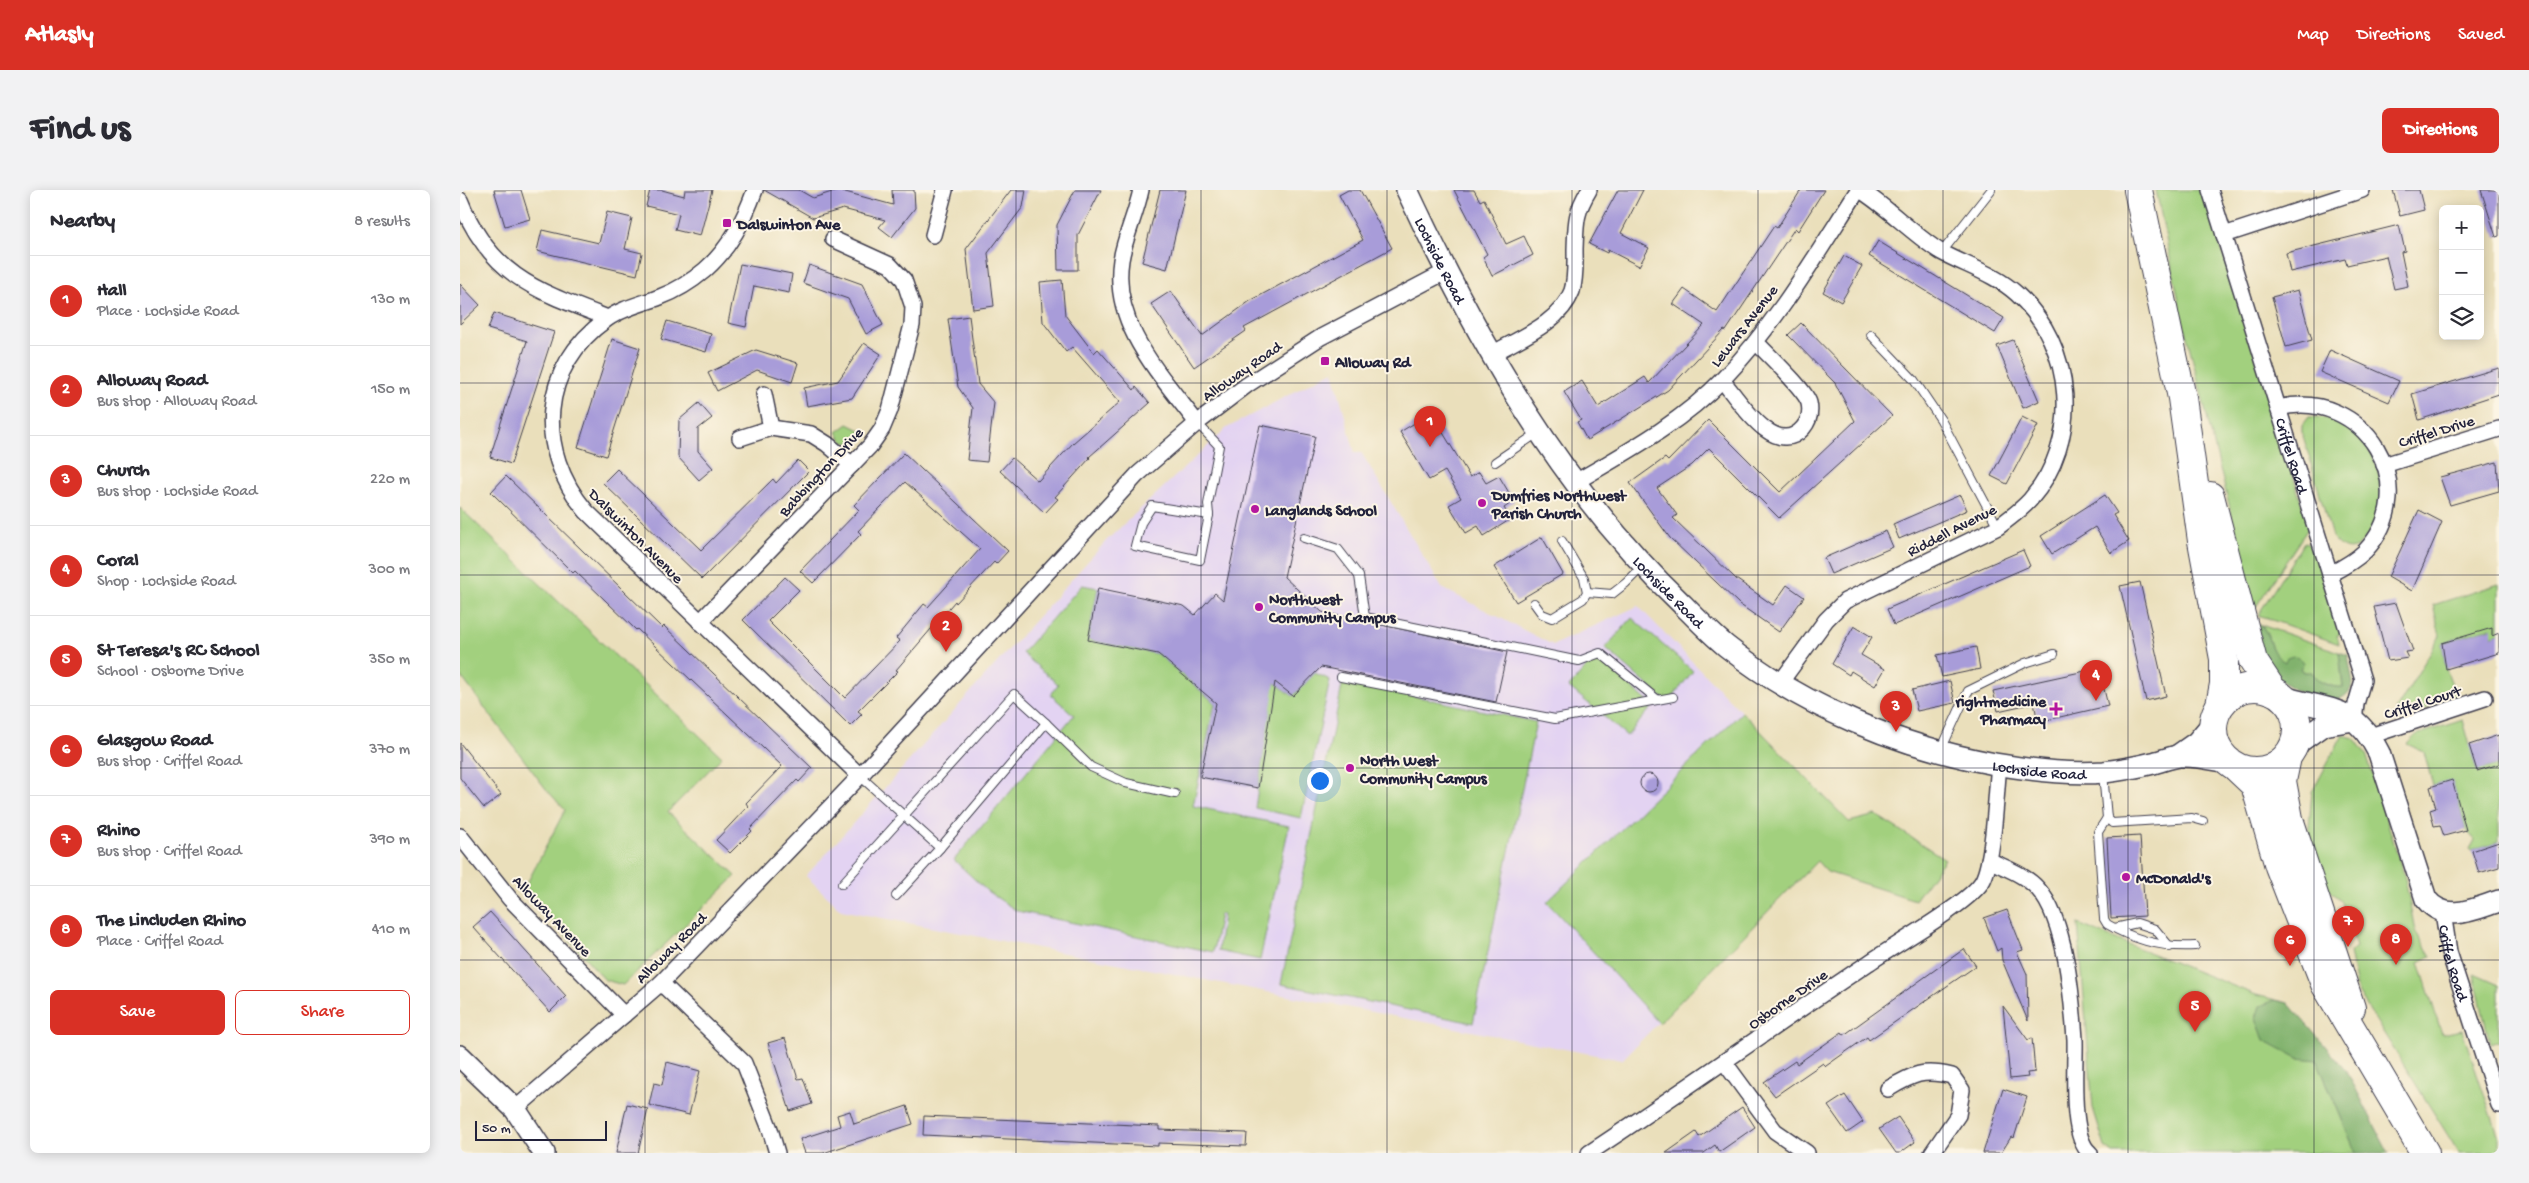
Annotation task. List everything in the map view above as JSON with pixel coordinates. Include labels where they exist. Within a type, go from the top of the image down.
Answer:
[{"type":"highway","points":[[2138,190],[2182,398],[2202,541],[2224,659],[2224,684],[2216,714],[2214,738],[2219,751],[2255,785],[2279,866],[2325,984],[2361,1040],[2425,1153]]},
{"type":"highway","points":[[2182,398],[2222,538],[2253,661],[2296,717],[2298,731],[2282,781],[2288,819],[2341,973],[2361,1040]]},
{"type":"highway","points":[[2216,714],[2227,697],[2245,688],[2259,687],[2278,694]]},
{"type":"highway","points":[[2233,765],[2262,771],[2276,766],[2291,751]]},
{"type":"street","name":"Dalswinton Avenue","points":[[755,190],[742,223],[732,240],[706,268],[677,289],[608,318],[580,343],[565,365],[555,391],[550,428],[557,464],[569,489],[586,511],[860,776]]},
{"type":"street","points":[[933,235],[944,190]]},
{"type":"street","points":[[1141,190],[1120,263],[1121,297],[1125,314],[1141,347],[1197,423]]},
{"type":"street","name":"Lochside Road","points":[[1407,190],[1445,272],[1492,354],[1574,484],[1642,567],[1724,644],[1780,683],[1862,725],[1941,752],[1998,764],[2068,772],[2103,772],[2178,756],[2207,758],[2233,765]]},
{"type":"street","points":[[1492,354],[1553,318],[1567,300],[1574,280],[1576,218],[1589,190]]},
{"type":"street","name":"Riddell Avenue","points":[[1780,683],[1826,620],[1845,601],[1998,527],[2031,499],[2048,473],[2061,439],[2064,422],[2066,404],[2062,370],[2054,345],[2041,321],[2017,294],[1987,273],[1942,252],[1907,226],[1882,203],[1859,190]]},
{"type":"street","name":"Lewars Avenue","points":[[1574,484],[1652,437],[1688,410],[1722,380],[1756,342],[1797,285],[1859,190]]},
{"type":"street","name":"Criffel Road","points":[[2210,190],[2363,680],[2356,704],[2354,720]]},
{"type":"street","points":[[2224,234],[2362,190]]},
{"type":"street","points":[[460,200],[481,242],[511,273],[540,291],[608,318]]},
{"type":"street","name":"Babbington Drive","points":[[700,622],[852,465],[878,435],[890,410],[912,325],[913,306],[904,280],[890,265],[833,239]]},
{"type":"street","name":"Alloway Road","points":[[515,1109],[661,983],[860,776],[1058,564],[1106,508],[1138,475],[1197,423],[1247,385],[1321,337],[1445,272]]},
{"type":"street","points":[[1722,380],[1767,432],[1780,437],[1787,437],[1800,431],[1805,426],[1810,411],[1806,396],[1756,342]]},
{"type":"street","points":[[764,394],[771,428]]},
{"type":"street","name":"Criffel Drive","points":[[2278,408],[2296,404],[2319,405],[2341,413],[2360,426],[2374,444],[2384,465],[2388,487],[2386,510],[2378,532],[2365,550],[2348,565],[2330,574]]},
{"type":"street","points":[[740,438],[771,428],[811,434],[827,444],[852,465]]},
{"type":"street","name":"Criffel Drive","points":[[2384,465],[2499,429]]},
{"type":"street","name":"Criffel Road","points":[[2278,694],[2340,711],[2354,720],[2370,736],[2378,753],[2426,899],[2434,908],[2443,912],[2449,952],[2499,1105]]},
{"type":"street","name":"Criffel Court","points":[[2370,736],[2484,698]]},
{"type":"street","name":"Lochside Road","points":[[2178,756],[2197,742],[2216,714]]},
{"type":"street","points":[[2291,751],[2323,725],[2354,720]]},
{"type":"street","name":"Osborne Drive","points":[[1590,1153],[1725,1063],[1849,975],[1958,905],[1983,881],[1989,860],[1998,764]]},
{"type":"street","name":"Alloway Avenue","points":[[460,836],[510,899],[624,1015]]},
{"type":"street","points":[[1989,860],[2014,872],[2038,889],[2055,916],[2065,958],[2074,1037],[2077,1123],[2085,1149],[2090,1153]]},
{"type":"street","points":[[2443,912],[2464,912],[2499,901]]},
{"type":"street","points":[[661,983],[744,1063],[770,1128],[777,1153]]},
{"type":"street","points":[[460,1056],[515,1109],[544,1153]]},
{"type":"street","points":[[1725,1063],[1775,1131],[1807,1153]]},
{"type":"street","points":[[1888,1089],[1914,1074],[1935,1072],[1952,1076],[1962,1090],[1958,1115],[1932,1153]]},
{"type":"lane","points":[[1942,252],[1991,190]]},
{"type":"lane","points":[[1871,334],[1914,380],[1941,420],[1998,527]]},
{"type":"lane","points":[[1197,423],[1219,446],[1208,504],[1209,515],[1200,560],[1135,546],[1141,523],[1152,506],[1209,515]]},
{"type":"lane","points":[[1496,462],[1540,431]]},
{"type":"lane","points":[[1304,538],[1338,549],[1351,565],[1359,576],[1365,617],[1579,661],[1600,653],[1658,700]]},
{"type":"lane","points":[[1534,603],[1542,614],[1552,618],[1583,598],[1587,592],[1584,578],[1562,540]]},
{"type":"lane","points":[[1587,592],[1612,594],[1642,567]]},
{"type":"lane","points":[[1941,752],[1968,691],[2025,663],[2054,654]]},
{"type":"lane","points":[[1341,677],[1555,719],[1673,697]]},
{"type":"lane","points":[[842,884],[1014,694],[1090,767],[1126,783],[1175,794]]},
{"type":"lane","points":[[896,896],[940,848],[1046,723]]},
{"type":"lane","name":"Lochside Road","points":[[2103,772],[2107,818]]},
{"type":"lane","points":[[860,776],[940,848]]},
{"type":"lane","points":[[2196,946],[2170,947],[2158,945],[2107,924],[2104,919],[2098,832],[2107,818],[2112,823],[2192,818],[2203,821]]},
{"type":"lane","points":[[2114,928],[2137,923],[2155,929],[2170,947]]},
{"type":"shaded area","name":"North West Community Campus","points":[[1333,371],[1355,453],[1361,452],[1442,588],[1553,645],[1638,606],[1851,824],[1622,1060],[841,910],[806,876],[1107,540],[1227,428]]},
{"type":"green space","points":[[2156,190],[2203,190],[2309,527],[2255,608],[2183,321]]},
{"type":"green space","points":[[2309,417],[2332,420],[2351,430],[2366,445],[2376,464],[2381,485],[2379,507],[2372,528],[2357,547],[2349,549],[2343,547],[2332,537],[2302,432],[2302,426]]},
{"type":"green space","points":[[848,424],[862,431],[853,444],[843,442],[837,432]]},
{"type":"green space","points":[[460,508],[722,757],[668,812],[736,876],[623,985],[605,980],[524,889],[565,810],[546,789],[460,675]]},
{"type":"green space","points":[[2304,542],[2314,545],[2342,634],[2337,635],[2339,644],[2258,615]]},
{"type":"green space","points":[[2499,584],[2499,633],[2492,636],[2491,628],[2442,643],[2446,669],[2457,697],[2419,710],[2396,710],[2440,636],[2433,605]]},
{"type":"green space","points":[[1082,585],[1098,588],[1088,640],[1158,654],[1215,703],[1193,806],[1289,826],[1260,960],[1218,951],[1223,914],[1220,914],[1213,952],[1017,911],[987,891],[954,860],[1074,715],[1051,695],[1058,684],[1022,653]]},
{"type":"green space","points":[[1632,618],[1693,671],[1668,703],[1605,648]]},
{"type":"green space","points":[[2261,625],[2339,652],[2343,688],[2320,682],[2297,667],[2278,659]]},
{"type":"green space","points":[[2261,625],[2267,634],[2272,649],[2279,658],[2285,662],[2287,657],[2293,655],[2304,662],[2300,669],[2303,672],[2312,672],[2317,679],[2329,686],[2343,687],[2339,652],[2348,655],[2353,684],[2349,692],[2339,699],[2318,699],[2295,690],[2277,677],[2265,660],[2251,627]]},
{"type":"green space","points":[[1596,656],[1653,706],[1627,736],[1569,687]]},
{"type":"green space","points":[[1315,673],[1330,680],[1301,818],[1255,808],[1274,682],[1293,696]]},
{"type":"green space","points":[[1343,681],[1536,722],[1473,1023],[1281,984]]},
{"type":"green space","points":[[1742,712],[1849,822],[1876,815],[1945,859],[1915,900],[1827,872],[1817,861],[1659,1023],[1547,902]]},
{"type":"green space","points":[[2463,720],[2477,771],[2499,764],[2499,842],[2472,851],[2470,849],[2475,840],[2466,830],[2452,781],[2433,786],[2424,752],[2407,744],[2416,735]]},
{"type":"green space","points":[[2343,735],[2354,738],[2366,754],[2405,878],[2415,931],[2431,956],[2419,962],[2442,1034],[2462,1030],[2499,1137],[2499,1153],[2459,1153],[2358,992],[2350,952],[2356,947],[2342,902],[2330,891],[2308,838],[2312,792]]},
{"type":"green space","points":[[2078,924],[2256,995],[2288,1003],[2317,1060],[2356,1153],[2113,1153],[2105,1147],[2093,1108]]},
{"type":"green space","points":[[2474,974],[2499,985],[2499,1041],[2490,1044]]},
{"type":"green space","points":[[2275,1000],[2288,1003],[2346,1070],[2389,1153],[2356,1153],[2317,1060],[2298,1058],[2264,1040],[2256,1018],[2260,1006]]},
{"type":"building","points":[[494,190],[521,190],[530,219],[505,226]]},
{"type":"building","points":[[650,190],[662,190],[684,196],[685,190],[712,190],[700,236],[675,230],[679,214],[646,206]]},
{"type":"building","points":[[764,190],[799,190],[813,198],[838,190],[893,205],[892,190],[914,190],[915,208],[892,237],[879,227],[885,220],[843,209],[813,218]]},
{"type":"building","points":[[1011,190],[1026,190],[1023,207],[988,253],[994,306],[973,309],[966,249]]},
{"type":"building","points":[[1075,190],[1101,190],[1078,235],[1078,270],[1058,270],[1057,225]]},
{"type":"building","points":[[1160,190],[1186,190],[1167,269],[1142,262]]},
{"type":"building","points":[[1348,190],[1360,190],[1392,248],[1244,328],[1246,331],[1194,367],[1151,304],[1171,291],[1202,336],[1250,301],[1363,240],[1339,195]]},
{"type":"building","points":[[1454,190],[1474,190],[1480,201],[1484,199],[1506,244],[1524,236],[1533,255],[1492,276],[1483,257],[1487,254]]},
{"type":"building","points":[[1618,190],[1643,190],[1621,233],[1649,248],[1639,266],[1608,250],[1607,253],[1589,244]]},
{"type":"building","points":[[1801,190],[1824,190],[1798,231],[1795,228],[1726,331],[1724,330],[1668,390],[1587,440],[1577,422],[1581,420],[1564,392],[1582,381],[1598,407],[1645,377],[1649,383],[1704,325],[1673,304],[1684,289],[1717,312],[1774,226],[1777,228]]},
{"type":"building","points":[[2393,190],[2419,190],[2424,210],[2400,216]]},
{"type":"building","points":[[2481,190],[2499,190],[2499,236],[2496,237]]},
{"type":"building","points":[[607,212],[632,218],[625,249],[642,253],[637,275],[537,251],[542,230],[599,243]]},
{"type":"building","points":[[2399,225],[2405,251],[2401,252],[2408,286],[2394,289],[2386,256],[2347,265],[2345,259],[2290,272],[2286,253]]},
{"type":"building","points":[[1878,241],[2004,318],[1995,333],[1869,256]]},
{"type":"building","points":[[1844,256],[1862,266],[1841,302],[1823,292]]},
{"type":"building","points":[[740,264],[792,274],[789,293],[754,286],[746,327],[728,323]]},
{"type":"building","points":[[809,265],[862,284],[883,325],[866,334],[848,299],[803,283]]},
{"type":"building","points":[[1062,280],[1065,315],[1094,353],[1098,349],[1134,390],[1136,387],[1150,403],[1089,457],[1055,497],[1058,499],[1045,513],[1000,471],[1012,458],[1038,481],[1073,443],[1120,402],[1072,347],[1066,352],[1043,322],[1040,282]]},
{"type":"building","points":[[460,284],[480,305],[460,324]]},
{"type":"building","points":[[2298,290],[2312,340],[2286,347],[2272,297]]},
{"type":"building","points":[[494,313],[554,332],[511,464],[490,457],[527,341],[488,329]]},
{"type":"building","points":[[969,316],[978,384],[994,403],[987,462],[967,460],[973,408],[958,387],[948,319]]},
{"type":"building","points":[[667,321],[711,334],[706,352],[661,339]]},
{"type":"building","points":[[1801,323],[1892,416],[1779,518],[1709,448],[1692,465],[1657,488],[1677,515],[1673,518],[1736,579],[1773,605],[1787,585],[1804,597],[1779,632],[1739,604],[1670,538],[1630,483],[1665,458],[1668,461],[1708,420],[1780,492],[1855,421],[1835,383],[1788,335]]},
{"type":"building","points":[[612,339],[640,348],[606,456],[578,447]]},
{"type":"building","points":[[2013,340],[2039,401],[2023,408],[1997,346]]},
{"type":"building","points":[[864,343],[881,354],[852,398],[807,406],[804,388],[838,381]]},
{"type":"building","points":[[756,350],[798,363],[792,382],[757,370],[717,391],[708,373]]},
{"type":"building","points":[[2330,350],[2399,381],[2389,402],[2320,372]]},
{"type":"building","points":[[2499,368],[2499,394],[2419,420],[2412,394]]},
{"type":"building","points":[[699,403],[712,418],[698,429],[698,451],[713,468],[699,480],[678,457],[679,420]]},
{"type":"building","points":[[1431,413],[1470,477],[1479,472],[1486,483],[1499,476],[1514,501],[1504,508],[1511,519],[1484,536],[1478,526],[1466,533],[1449,505],[1461,498],[1445,471],[1429,480],[1400,432]]},
{"type":"building","points":[[2022,417],[2038,425],[2007,484],[1991,476]]},
{"type":"building","name":"Northwest Community Campus","points":[[1260,425],[1315,436],[1284,577],[1322,612],[1507,652],[1496,702],[1321,667],[1293,696],[1275,682],[1258,788],[1200,777],[1216,703],[1158,654],[1088,640],[1098,588],[1184,606],[1195,615],[1215,593],[1223,600]]},
{"type":"building","points":[[904,453],[1008,551],[996,564],[994,562],[956,603],[955,601],[896,670],[898,671],[858,711],[862,714],[850,726],[743,620],[785,577],[799,590],[768,621],[845,698],[900,641],[896,638],[924,604],[928,607],[980,549],[905,482],[858,531],[861,534],[813,583],[800,571],[859,510],[854,505]]},
{"type":"building","points":[[798,460],[809,471],[702,579],[603,483],[617,469],[701,550],[773,479],[776,483]]},
{"type":"building","points":[[2497,462],[2499,491],[2450,505],[2440,477]]},
{"type":"building","points":[[506,476],[662,628],[664,626],[812,768],[799,782],[797,780],[730,853],[716,840],[748,806],[746,803],[782,766],[575,571],[573,573],[491,492]]},
{"type":"building","points":[[1960,495],[1967,510],[1899,539],[1893,524]]},
{"type":"building","points":[[2105,495],[2117,513],[2113,515],[2129,541],[2111,553],[2095,527],[2052,554],[2041,536]]},
{"type":"building","points":[[2419,510],[2442,522],[2412,591],[2388,577]]},
{"type":"building","points":[[1886,531],[1893,547],[1831,574],[1824,558]]},
{"type":"building","points":[[1542,537],[1563,574],[1516,602],[1494,567]]},
{"type":"building","points":[[2023,550],[2030,566],[1894,625],[1887,609]]},
{"type":"building","points":[[2140,582],[2166,696],[2146,701],[2120,586]]},
{"type":"building","points":[[2396,603],[2413,651],[2405,652],[2408,658],[2388,661],[2374,607]]},
{"type":"building","points":[[1854,626],[1872,637],[1861,655],[1885,669],[1875,686],[1851,671],[1849,675],[1832,664]]},
{"type":"building","points":[[2492,628],[2492,636],[2499,633],[2499,653],[2446,669],[2442,643]]},
{"type":"building","points":[[1976,647],[1980,669],[1942,677],[1937,655]]},
{"type":"building","points":[[2099,668],[2108,706],[2038,722],[2034,703],[1998,711],[1993,691]]},
{"type":"building","points":[[1950,681],[1955,703],[1917,711],[1912,690]]},
{"type":"building","points":[[2499,735],[2499,764],[2477,771],[2469,745]]},
{"type":"building","points":[[460,743],[501,795],[484,808],[460,778]]},
{"type":"building","points":[[1649,774],[1655,777],[1658,783],[1655,789],[1649,792],[1643,789],[1640,783],[1643,777]]},
{"type":"building","points":[[2452,780],[2466,830],[2444,836],[2440,825],[2434,826],[2430,810],[2436,808],[2430,787]]},
{"type":"building","name":"McDonald's","points":[[2140,836],[2145,916],[2111,918],[2107,838]]},
{"type":"building","points":[[2499,842],[2499,867],[2479,873],[2472,851]]},
{"type":"building","points":[[2007,910],[2023,950],[2017,952],[2027,974],[2028,1021],[2002,960],[2001,948],[1997,951],[1984,918]]},
{"type":"building","points":[[490,912],[566,996],[550,1012],[473,927]]},
{"type":"building","points":[[1964,949],[1976,966],[1869,1040],[1867,1037],[1826,1066],[1823,1063],[1775,1096],[1764,1082],[1795,1061],[1797,1064],[1842,1032],[1844,1035]]},
{"type":"building","points":[[2003,1006],[2028,1040],[2032,1038],[2035,1072],[2027,1073],[2028,1077],[2010,1079]]},
{"type":"building","points":[[785,1038],[798,1079],[803,1078],[812,1104],[790,1111],[768,1043]]},
{"type":"building","points":[[667,1062],[700,1071],[689,1115],[649,1105],[654,1083],[662,1085]]},
{"type":"building","points":[[2003,1089],[2027,1097],[2014,1138],[2011,1137],[2001,1153],[1983,1153]]},
{"type":"building","points":[[1845,1095],[1863,1122],[1847,1133],[1828,1106]]},
{"type":"building","points":[[627,1104],[648,1109],[638,1153],[616,1153]]},
{"type":"building","points":[[907,1106],[913,1124],[823,1153],[805,1153],[800,1139],[840,1126],[837,1115],[850,1111],[854,1124]]},
{"type":"building","points":[[1742,1107],[1755,1127],[1719,1152],[1715,1145],[1704,1153],[1666,1153],[1696,1132],[1699,1137]]},
{"type":"building","points":[[924,1116],[1159,1126],[1159,1130],[1247,1133],[1246,1146],[1158,1143],[1158,1146],[923,1135]]},
{"type":"building","points":[[1898,1117],[1915,1142],[1900,1153],[1896,1153],[1879,1129]]},
{"type":"place","name":"Dalswinton Ave","points":[[727,223]]},
{"type":"place","name":"Alloway Rd","points":[[1325,361]]},
{"type":"place","name":"Hall","points":[[1430,447]]},
{"type":"place","name":"Dumfries Northwest Parish Church","points":[[1482,503]]},
{"type":"place","name":"Langlands School","points":[[1255,509]]},
{"type":"place","name":"Northwest Community Campus","points":[[1259,607]]},
{"type":"place","name":"Alloway Road","points":[[946,652]]},
{"type":"place","name":"Coral","points":[[2096,701]]},
{"type":"place","name":"rightmedicine Pharmacy","points":[[2056,709]]},
{"type":"place","name":"Church","points":[[1896,732]]},
{"type":"place","name":"North West Community Campus","points":[[1350,768]]},
{"type":"place","name":"McDonald's","points":[[2126,877]]},
{"type":"place","name":"Rhino","points":[[2348,947]]},
{"type":"place","name":"The Lincluden Rhino","points":[[2396,965]]},
{"type":"place","name":"Glasgow Road","points":[[2290,966]]},
{"type":"place","name":"St Teresa's RC School","points":[[2195,1032]]}]
